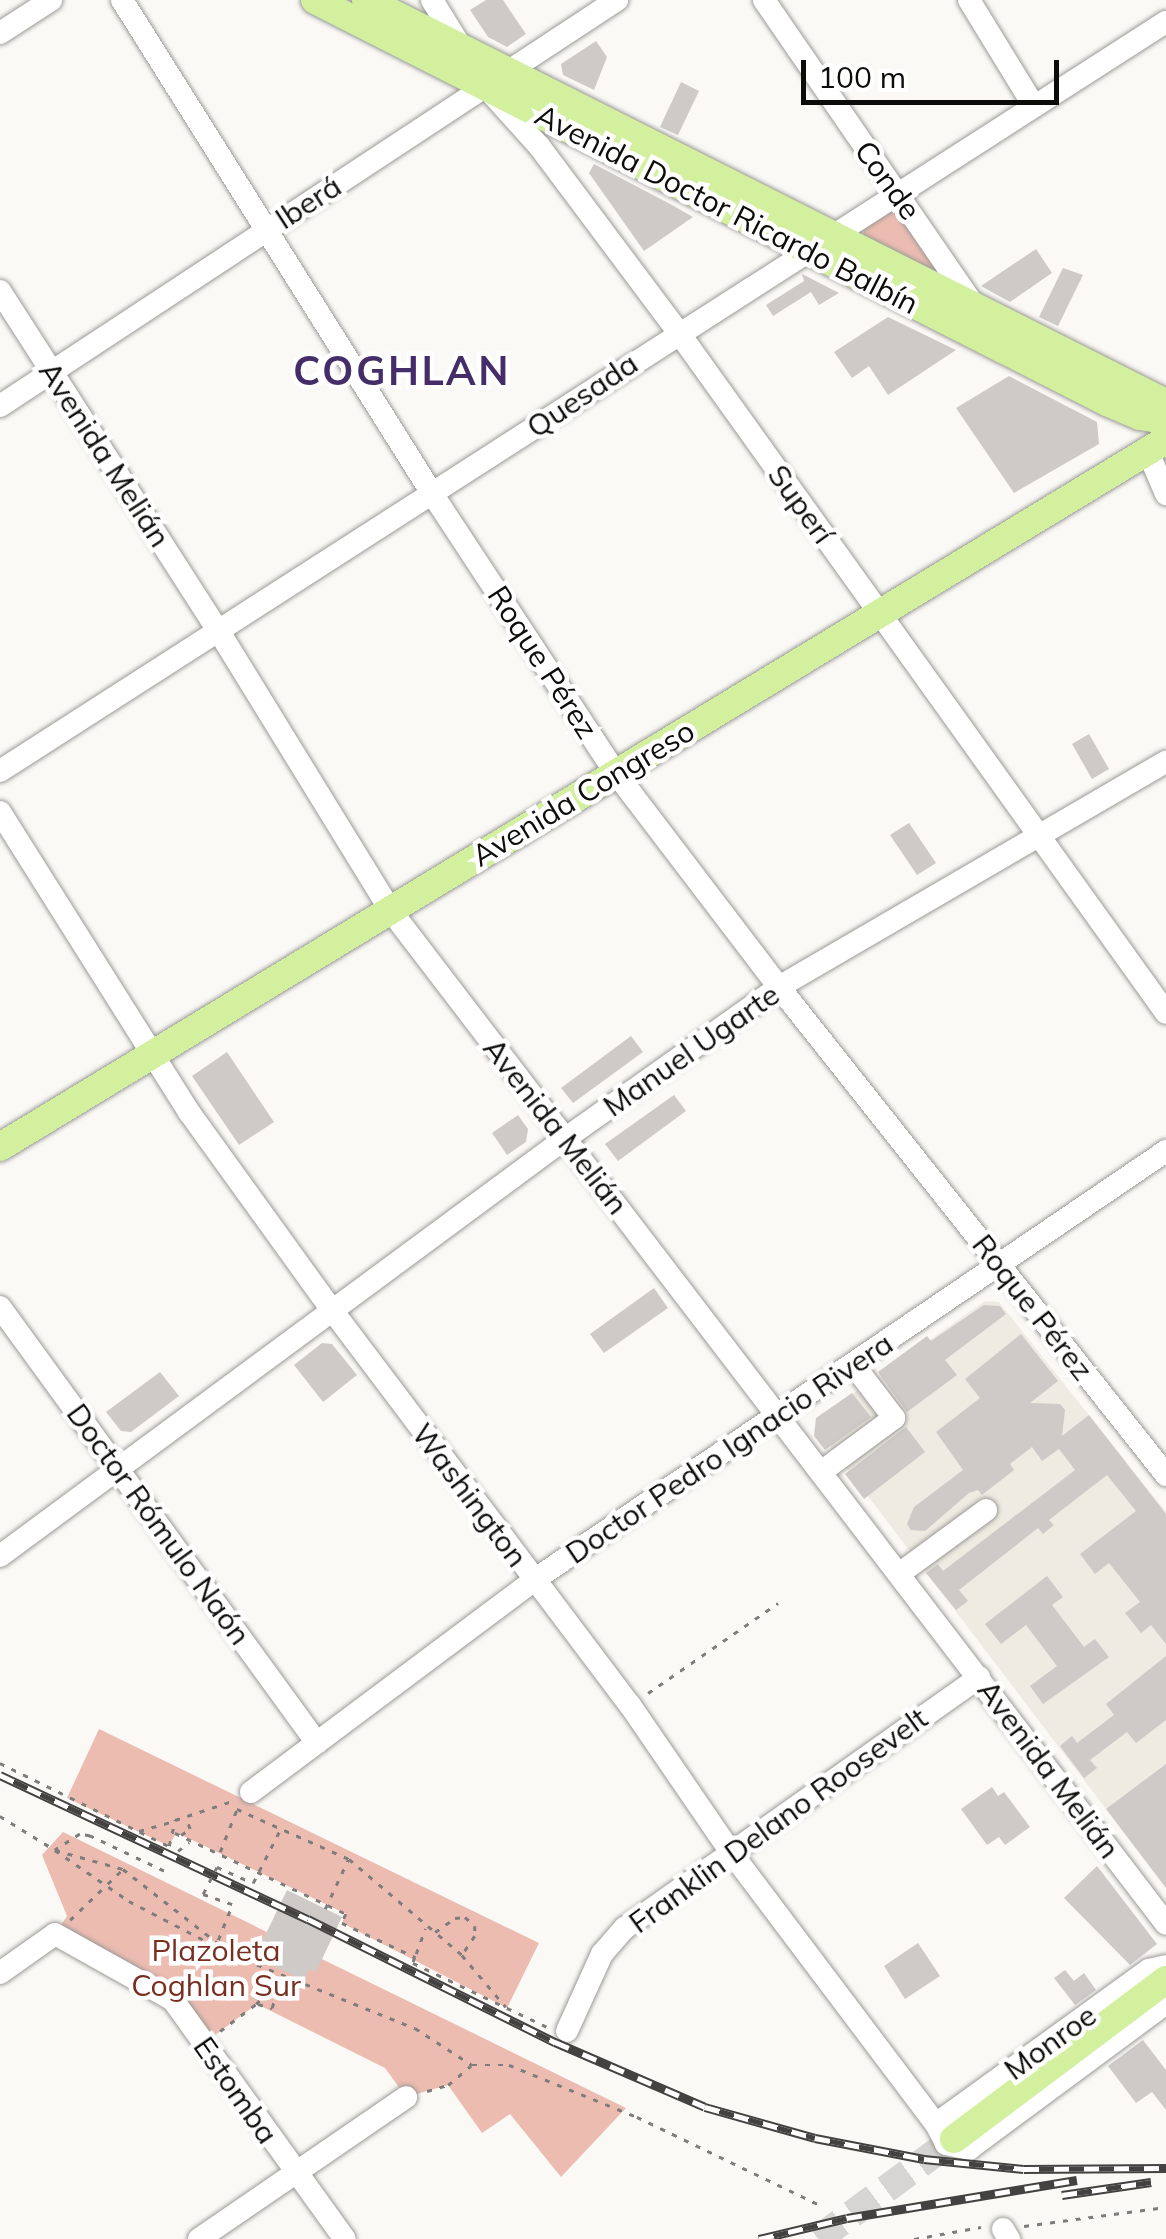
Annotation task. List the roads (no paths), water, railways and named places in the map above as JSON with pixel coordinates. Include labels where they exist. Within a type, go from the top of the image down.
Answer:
[{"type":"main road","name":"Avenida Doctor Ricardo Balbín","points":[[315,0],[495,78],[1153,418],[1157,446]]},
{"type":"main road","name":"Avenida Doctor Ricardo Balbín","points":[[366,0],[463,51],[495,78]]},
{"type":"main road","name":"Avenida Doctor Ricardo Balbín","points":[[819,243],[978,310],[1166,403]]},
{"type":"main road","name":"Avenida Congreso","points":[[0,1148],[1157,446]]},
{"type":"main road","name":"Monroe","points":[[953,2137],[1166,1980]]},
{"type":"street","points":[[0,33],[51,0]]},
{"type":"street","name":"Roque Pérez","points":[[122,0],[433,495],[615,772],[779,987],[1166,1475]]},
{"type":"street","points":[[432,0],[463,51]]},
{"type":"street","name":"Iberá","points":[[0,406],[617,0]]},
{"type":"street","name":"Conde","points":[[764,0],[877,169],[900,193],[978,310]]},
{"type":"street","points":[[968,0],[1034,106]]},
{"type":"street","name":"Quesada","points":[[0,771],[1166,22]]},
{"type":"street","name":"Superí","points":[[495,78],[540,146],[679,333],[1166,1013]]},
{"type":"street","name":"Avenida Melián","points":[[0,291],[218,630],[391,911],[1166,1924]]},
{"type":"street","points":[[1157,446],[1166,494]]},
{"type":"street","name":"Manuel Ugarte","points":[[0,1556],[566,1138],[779,987],[1166,762]]},
{"type":"street","name":"Washington","points":[[0,812],[151,1056],[332,1310],[630,1705],[730,1851],[953,2137]]},
{"type":"street","name":"Doctor Pedro Ignacio Rivera","points":[[244,1800],[534,1580],[1166,1151]]},
{"type":"street","name":"Doctor Rómulo Naón","points":[[0,1307],[316,1743]]},
{"type":"street","points":[[821,1472],[894,1418],[853,1364]]},
{"type":"street","points":[[900,1574],[986,1510]]},
{"type":"street","name":"Franklin Delano Roosevelt","points":[[558,2030],[611,1942],[730,1851],[979,1677]]},
{"type":"street","name":"Estomba","points":[[0,1973],[56,1934],[173,2000],[344,2239]]},
{"type":"street","name":"Monroe","points":[[953,2137],[1150,1970],[1166,1966]]},
{"type":"street","name":"Monroe","points":[[953,2137],[1166,2003]]},
{"type":"street","points":[[199,2239],[410,2096]]},
{"type":"tunnel","points":[[818,2239],[954,2139]]},
{"type":"railway","points":[[0,1775],[308,1919],[555,2042],[705,2107],[815,2138],[924,2159],[1024,2169],[1166,2168]]},
{"type":"railway","points":[[759,2239],[847,2218],[1077,2180]]},
{"type":"railway","points":[[1062,2195],[1151,2182]]},
{"type":"district","name":"COGHLAN","points":[[402,370]]},
{"type":"park label","name":"Plazoleta Coghlan Sur","points":[[216,1967]]}]
